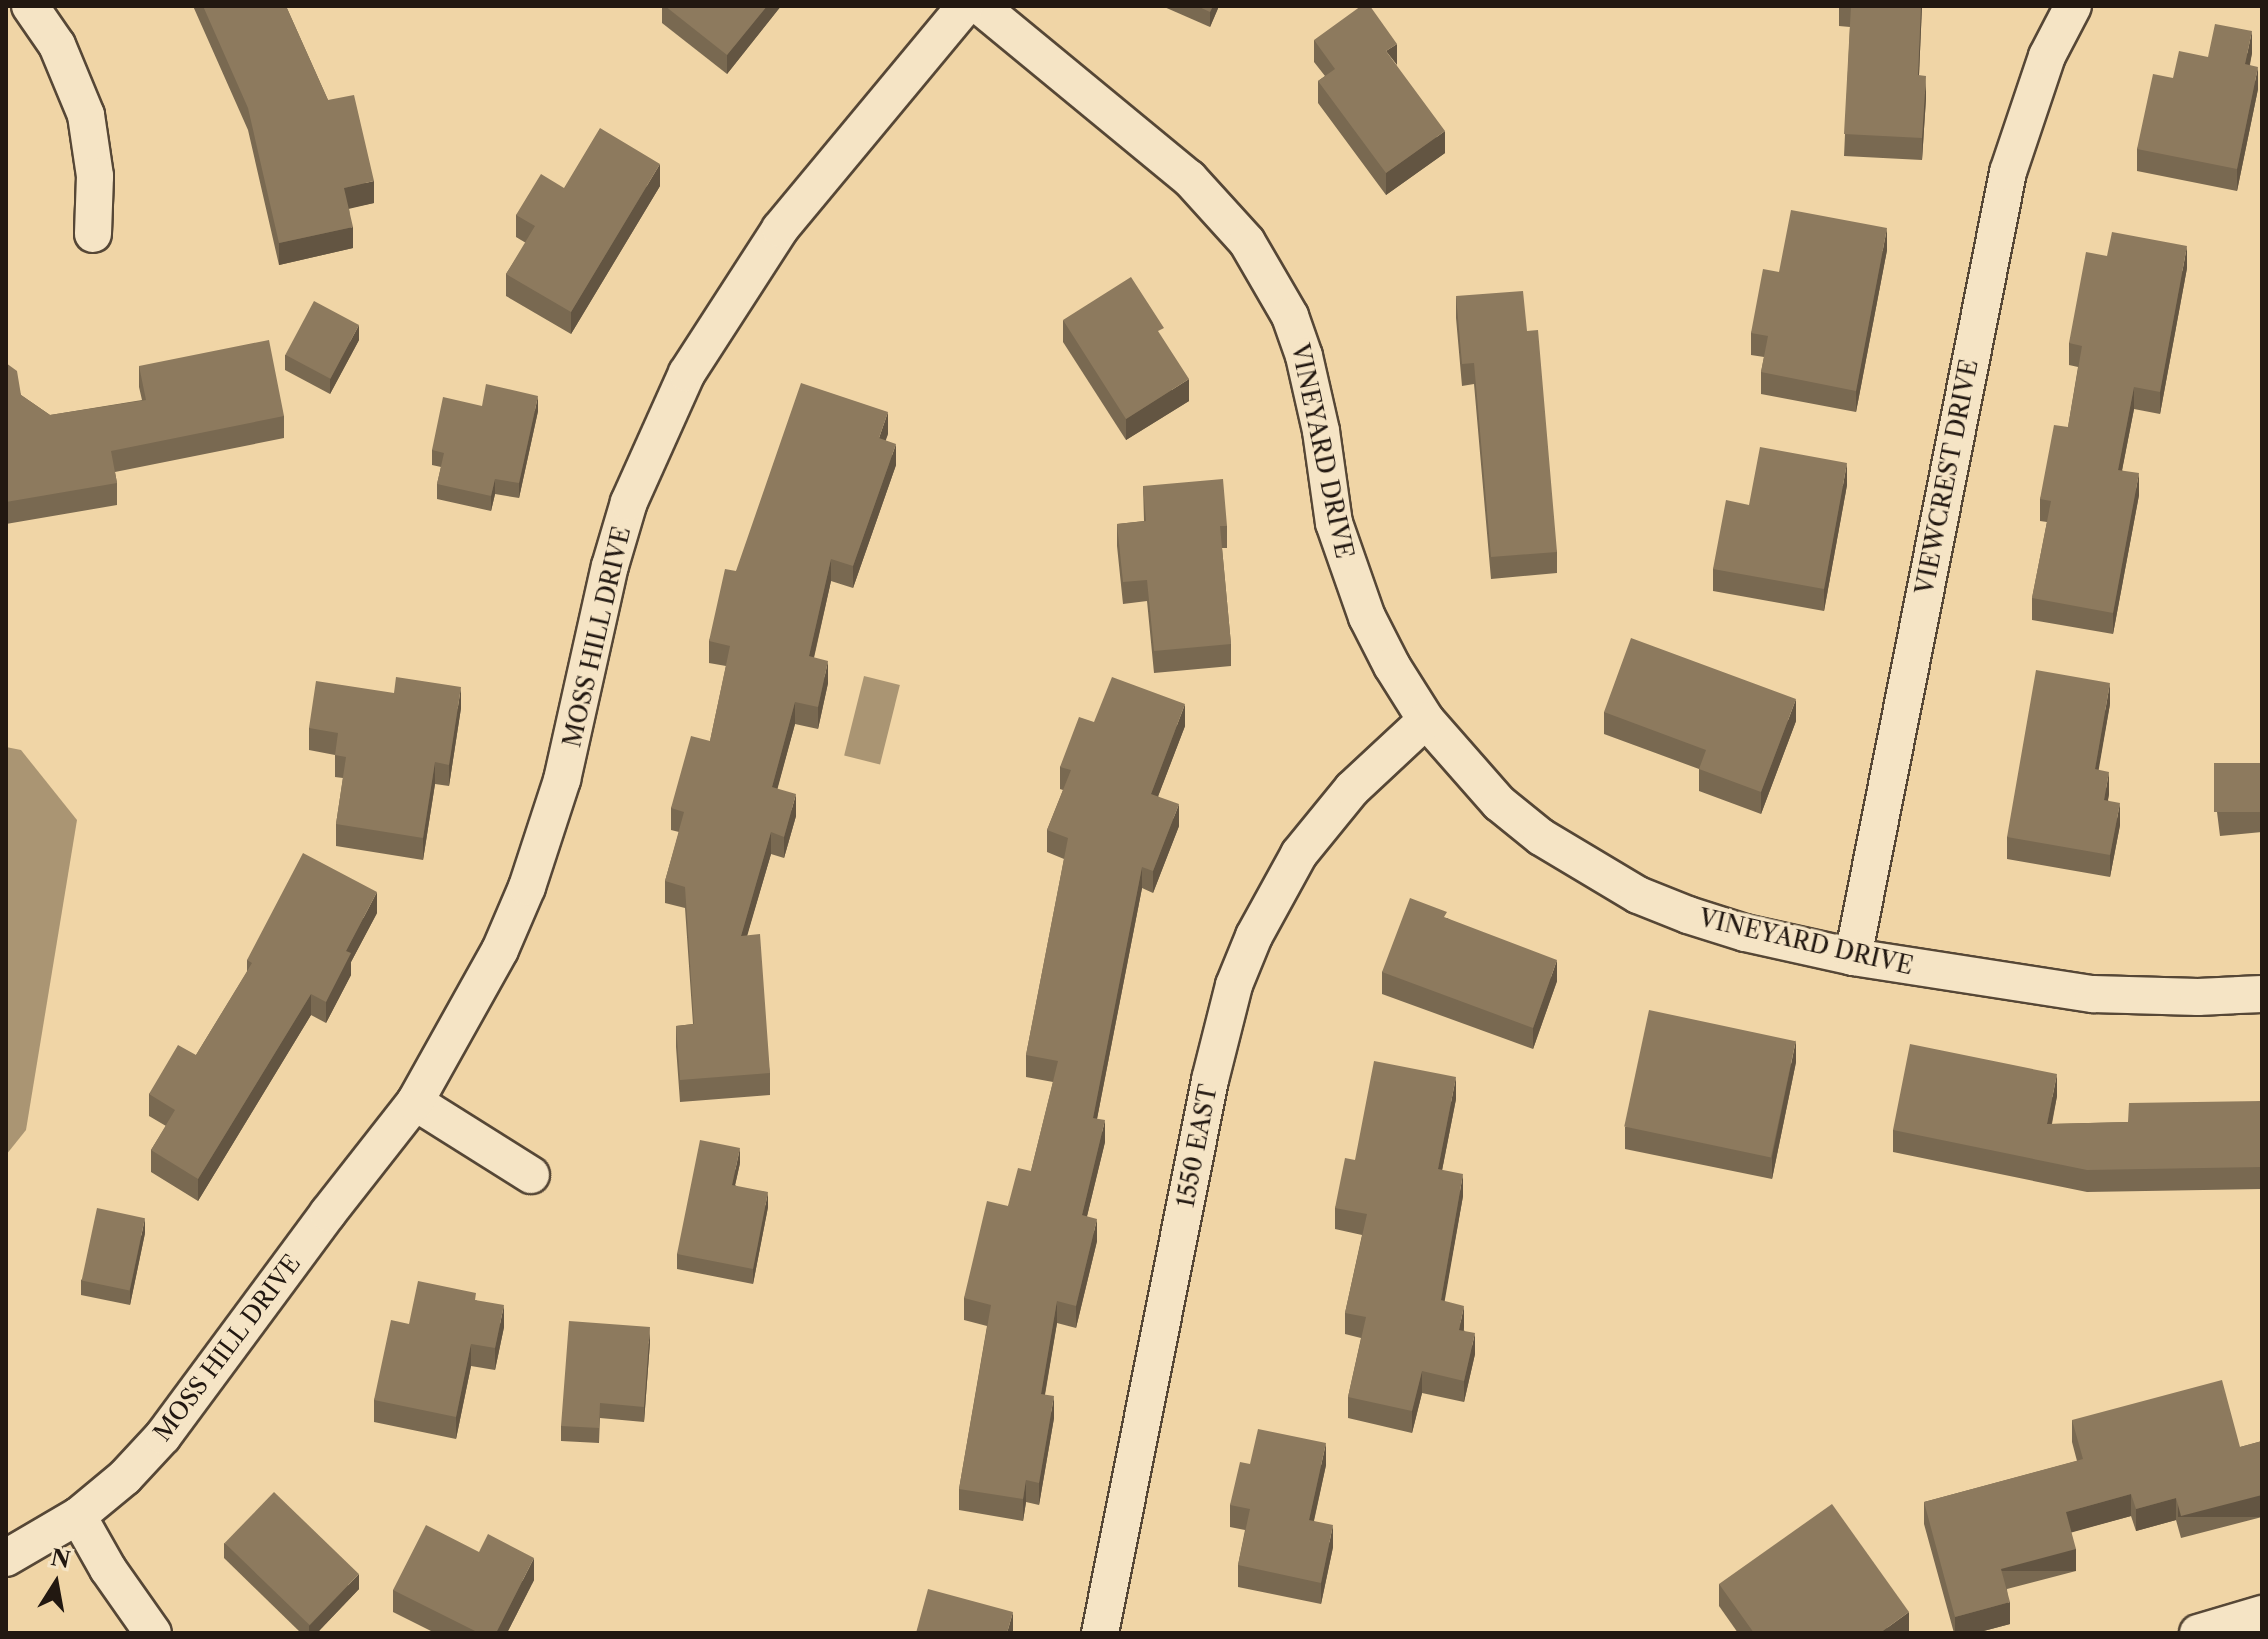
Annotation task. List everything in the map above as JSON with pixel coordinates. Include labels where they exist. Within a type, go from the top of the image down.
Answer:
[{"type":"street","points":[[30,6],[57,45],[86,115],[95,176],[93,234]]},
{"type":"street","name":"MOSS HILL DRIVE","points":[[6,1558],[78,1516],[125,1477],[163,1436],[328,1213],[415,1102],[493,963],[527,887],[566,766],[610,566],[629,502],[687,373],[780,229],[965,6]]},
{"type":"street","name":"VINEYARD DRIVE","points":[[980,6],[1189,178],[1219,208],[1271,278],[1304,356],[1319,419],[1334,523],[1347,568],[1392,666],[1426,720],[1499,803],[1541,837],[1589,869],[1638,895],[1688,915],[1745,933],[1853,957],[2093,994],[2198,997],[2262,994]]},
{"type":"street","name":"VIEWCREST DRIVE","points":[[1853,957],[2008,172],[2047,56],[2073,6]]},
{"type":"street","name":"1550 EAST","points":[[1100,1633],[1207,1095],[1234,985],[1254,936],[1299,854],[1352,789],[1426,720]]},
{"type":"street","points":[[415,1102],[531,1175]]},
{"type":"street","points":[[78,1516],[108,1569],[153,1633]]},
{"type":"street","points":[[2198,1633],[2262,1614]]},
{"type":"shaded area","points":[[864,676],[900,685],[880,765],[844,756]]},
{"type":"shaded area","points":[[6,747],[21,750],[77,820],[26,1130],[6,1155]]},
{"type":"building","points":[[203,6],[286,6],[328,100],[354,95],[374,181],[344,188],[353,227],[279,243],[248,108]]},
{"type":"building","points":[[665,6],[767,6],[727,55]]},
{"type":"building","points":[[1197,6],[1213,6],[1210,12]]},
{"type":"building","points":[[1361,6],[1370,6],[1397,44],[1386,51],[1445,131],[1386,173],[1318,81],[1335,69],[1314,40]]},
{"type":"building","points":[[1851,6],[1921,6],[1918,75],[1926,76],[1922,138],[1844,134]]},
{"type":"building","points":[[2215,24],[2252,31],[2245,64],[2258,67],[2237,169],[2137,149],[2153,74],[2173,78],[2179,51],[2208,57]]},
{"type":"building","points":[[600,128],[660,164],[571,312],[506,274],[535,226],[516,215],[541,174],[564,188]]},
{"type":"building","points":[[1791,210],[1887,228],[1856,391],[1761,372],[1768,336],[1751,333],[1763,269],[1779,272]]},
{"type":"building","points":[[2112,232],[2187,246],[2160,392],[2134,387],[2118,470],[2139,473],[2113,613],[2032,598],[2051,501],[2040,499],[2054,425],[2068,427],[2082,346],[2069,343],[2086,252],[2107,256]]},
{"type":"building","points":[[1131,277],[1164,328],[1158,331],[1189,379],[1126,419],[1063,320]]},
{"type":"building","points":[[1523,291],[1527,331],[1538,330],[1557,552],[1491,557],[1474,363],[1462,364],[1456,296]]},
{"type":"building","points":[[314,301],[359,325],[330,379],[285,355]]},
{"type":"building","points":[[269,340],[284,416],[111,451],[117,483],[6,502],[6,363],[17,371],[21,395],[50,415],[146,400],[139,366]]},
{"type":"building","points":[[801,383],[888,412],[879,438],[896,444],[853,566],[831,559],[809,656],[828,661],[818,707],[795,702],[772,787],[796,794],[784,837],[771,832],[741,936],[760,934],[770,1073],[680,1080],[676,1026],[694,1024],[685,887],[665,881],[684,812],[671,808],[691,736],[710,741],[730,646],[709,641],[725,569],[736,571]]},
{"type":"building","points":[[486,384],[538,396],[519,483],[495,479],[491,496],[437,484],[444,453],[432,450],[443,397],[482,406]]},
{"type":"building","points":[[1760,447],[1847,463],[1824,589],[1713,569],[1726,500],[1749,505]]},
{"type":"building","points":[[1223,479],[1227,526],[1220,526],[1231,644],[1154,651],[1147,580],[1123,582],[1117,524],[1146,521],[1143,486]]},
{"type":"building","points":[[1631,638],[1796,699],[1761,792],[1699,769],[1706,750],[1604,712]]},
{"type":"building","points":[[2036,670],[2110,683],[2095,769],[2109,772],[2104,800],[2120,803],[2110,855],[2007,837]]},
{"type":"building","points":[[396,677],[461,687],[449,765],[435,762],[423,838],[336,824],[346,757],[335,755],[338,733],[309,728],[316,681],[394,693]]},
{"type":"building","points":[[1112,677],[1185,704],[1151,794],[1179,804],[1153,871],[1142,867],[1093,1118],[1105,1120],[1082,1215],[1097,1219],[1076,1306],[1057,1301],[1041,1394],[1054,1396],[1039,1483],[1026,1480],[1023,1499],[959,1489],[991,1305],[964,1298],[987,1201],[1008,1206],[1018,1168],[1031,1171],[1058,1061],[1026,1055],[1068,838],[1047,830],[1071,770],[1060,767],[1079,717],[1094,722]]},
{"type":"building","points":[[2214,763],[2262,763],[2262,812],[2214,812]]},
{"type":"building","points":[[303,853],[377,892],[346,951],[351,953],[326,1002],[311,994],[198,1179],[151,1150],[175,1110],[149,1094],[178,1045],[196,1055],[252,963],[247,960]]},
{"type":"building","points":[[1410,898],[1447,912],[1444,917],[1557,960],[1533,1028],[1382,972]]},
{"type":"building","points":[[1649,1010],[1796,1041],[1771,1158],[1624,1126]]},
{"type":"building","points":[[1910,1044],[2057,1074],[2047,1124],[2128,1122],[2129,1103],[2262,1101],[2262,1167],[2087,1170],[1893,1130]]},
{"type":"building","points":[[1374,1061],[1456,1077],[1438,1169],[1463,1174],[1441,1300],[1464,1306],[1459,1330],[1475,1333],[1464,1381],[1422,1371],[1412,1411],[1348,1397],[1366,1317],[1345,1313],[1367,1214],[1335,1208],[1345,1158],[1355,1160]]},
{"type":"building","points":[[700,1140],[740,1148],[732,1185],[768,1192],[753,1269],[677,1254]]},
{"type":"building","points":[[97,1208],[145,1218],[130,1291],[82,1280]]},
{"type":"building","points":[[418,1281],[476,1293],[475,1300],[504,1305],[495,1348],[471,1344],[456,1417],[374,1400],[391,1320],[409,1324]]},
{"type":"building","points":[[569,1321],[650,1327],[644,1407],[600,1403],[599,1428],[561,1426]]},
{"type":"building","points":[[2222,1380],[2240,1447],[2262,1441],[2262,1495],[2181,1516],[2176,1498],[2136,1509],[2131,1494],[2066,1512],[2076,1549],[2001,1569],[2010,1602],[1955,1617],[1924,1502],[2083,1459],[2072,1420]]},
{"type":"building","points":[[1258,1429],[1326,1443],[1309,1520],[1333,1525],[1321,1583],[1238,1565],[1250,1509],[1230,1505],[1240,1462],[1250,1464]]},
{"type":"building","points":[[274,1492],[359,1574],[310,1625],[225,1543]]},
{"type":"building","points":[[1832,1504],[1909,1612],[1880,1633],[1754,1633],[1719,1584]]},
{"type":"building","points":[[426,1525],[479,1552],[488,1534],[534,1558],[496,1633],[479,1633],[393,1590]]},
{"type":"building","points":[[928,1589],[1013,1612],[1007,1633],[916,1633]]}]
